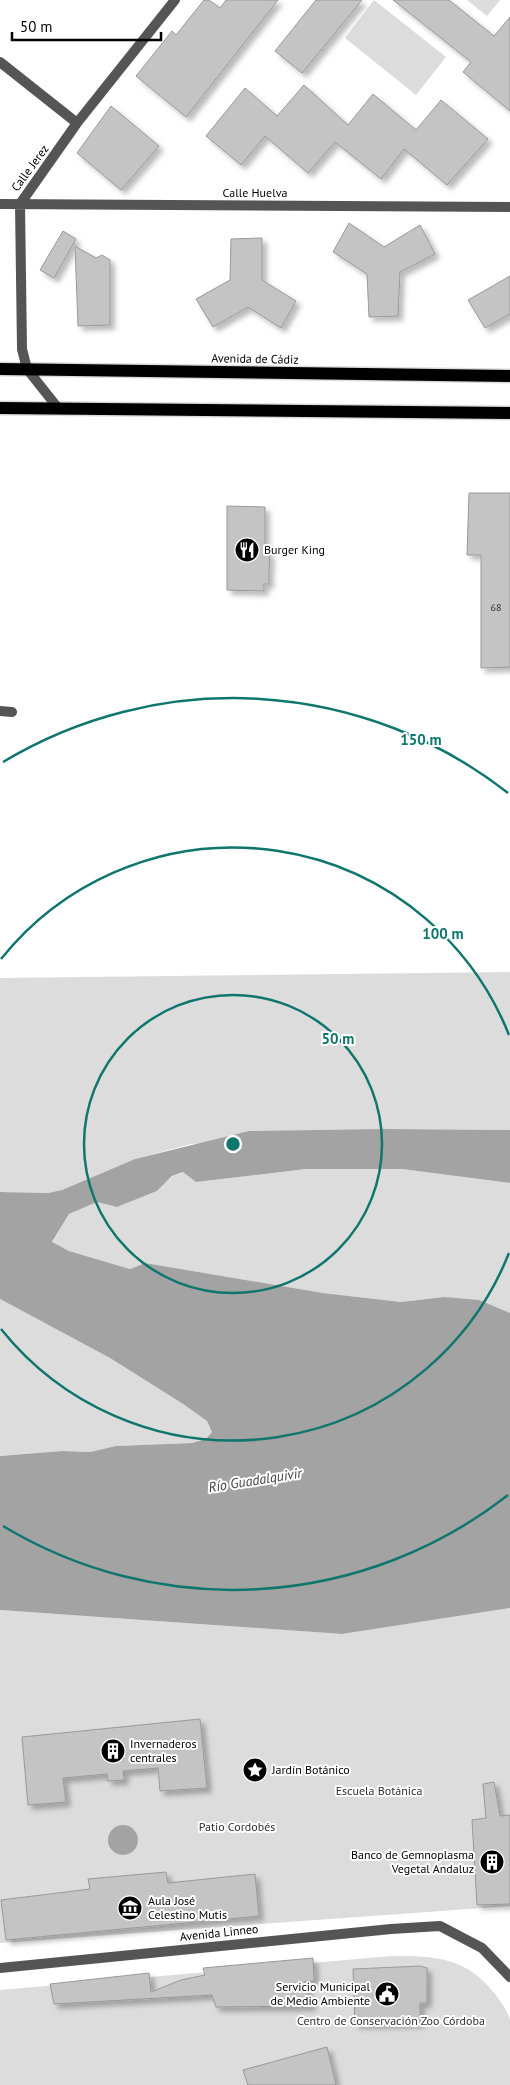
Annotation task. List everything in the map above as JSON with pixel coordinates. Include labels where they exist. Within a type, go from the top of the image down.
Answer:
[{"type":"main road","name":"Avenida de Cádiz","points":[[0,370],[510,376]]},
{"type":"main road","points":[[0,408],[510,413]]},
{"type":"street","name":"Calle Jerez","points":[[58,408],[27,369],[22,349],[20,204],[77,123],[175,0]]},
{"type":"street","points":[[0,62],[77,123]]},
{"type":"street","name":"Calle Huelva","points":[[0,204],[510,207]]},
{"type":"street","points":[[0,712],[12,712]]},
{"type":"street","name":"Avenida Linneo","points":[[0,1968],[381,1930],[440,1926],[482,1948],[510,1977]]},
{"type":"green space","points":[[374,0],[446,57],[416,95],[345,38]]},
{"type":"green space","points":[[467,0],[500,0],[487,16]]},
{"type":"green space","points":[[510,972],[510,1130],[387,1129],[191,1144],[135,1159],[62,1190],[48,1193],[0,1192],[0,978]]},
{"type":"green space","points":[[306,1169],[402,1169],[510,1183],[510,1313],[444,1297],[401,1302],[323,1293],[145,1263],[130,1269],[69,1251],[52,1243],[69,1214],[97,1202],[117,1207],[157,1191],[173,1176],[184,1172],[196,1182]]},
{"type":"green space","points":[[0,1299],[110,1358],[207,1421],[212,1432],[206,1439],[192,1443],[116,1446],[90,1452],[62,1451],[0,1456]]},
{"type":"green space","name":"Jardín Botánico","points":[[510,1608],[510,1906],[0,1943],[0,1610],[342,1634]]},
{"type":"green space","name":"Centro de Conservación Zoo Córdoba","points":[[392,1956],[436,1958],[449,1961],[473,1972],[495,1994],[508,2013],[510,2020],[510,2085],[0,2085],[0,1990]]},
{"type":"water","name":"Río Guadalquivir","points":[[510,1130],[510,1183],[402,1169],[306,1169],[196,1182],[183,1172],[172,1176],[157,1191],[117,1207],[97,1202],[69,1214],[52,1242],[69,1251],[130,1269],[145,1263],[323,1293],[401,1302],[444,1297],[479,1300],[510,1313],[510,1608],[342,1634],[0,1610],[0,1456],[62,1451],[90,1452],[116,1446],[192,1443],[206,1439],[212,1432],[207,1421],[110,1358],[0,1299],[0,1192],[48,1193],[62,1190],[135,1159],[249,1131]]},
{"type":"water","points":[[123,1825],[133,1830],[138,1840],[133,1850],[123,1855],[113,1850],[108,1840],[113,1830]]},
{"type":"building","points":[[204,0],[209,0],[220,8],[226,0],[278,0],[186,117],[136,76],[172,31],[176,35]]},
{"type":"building","points":[[316,0],[362,0],[302,73],[275,51]]},
{"type":"building","points":[[393,0],[449,0],[494,36],[510,17],[510,111],[463,72],[471,62]]},
{"type":"building","points":[[304,85],[348,125],[373,94],[416,130],[441,100],[488,139],[447,185],[404,149],[381,179],[335,142],[308,173],[265,136],[241,165],[206,136],[245,88],[277,116]]},
{"type":"building","points":[[111,106],[159,146],[121,190],[77,153]]},
{"type":"building","points":[[349,223],[384,247],[420,225],[435,254],[400,272],[398,316],[369,317],[367,274],[333,252]]},
{"type":"building","points":[[63,231],[76,239],[54,278],[40,270]]},
{"type":"building","points":[[262,238],[262,280],[296,301],[281,328],[248,307],[213,327],[196,299],[230,280],[231,239]]},
{"type":"building","points":[[75,246],[96,258],[102,255],[110,260],[110,325],[78,326]]},
{"type":"building","points":[[510,276],[510,314],[485,328],[468,300]]},
{"type":"building","points":[[469,493],[510,493],[510,667],[481,668],[481,555],[467,555]]},
{"type":"building","name":"Burger King","points":[[227,506],[265,507],[265,546],[267,546],[267,554],[270,554],[269,584],[264,584],[264,591],[227,590]]},
{"type":"building","name":"Invernaderos centrales","points":[[200,1719],[207,1788],[160,1791],[158,1768],[123,1771],[124,1780],[108,1781],[107,1774],[63,1778],[66,1802],[28,1805],[22,1737]]},
{"type":"building","name":"Banco de Gemnoplasma Vegetal Andaluz","points":[[494,1782],[500,1816],[510,1815],[510,1904],[477,1905],[472,1820],[486,1818],[483,1784]]},
{"type":"building","name":"Aula José Celestino Mutis","points":[[166,1872],[168,1883],[255,1874],[259,1916],[6,1940],[1,1900],[90,1889],[88,1879]]},
{"type":"building","points":[[313,1958],[314,1981],[304,1982],[312,2006],[216,2007],[212,1995],[54,2004],[50,1984],[149,1973],[151,1992],[181,1980],[205,1975],[203,1968]]},
{"type":"building","name":"Servicio Municipal de Medio Ambiente","points":[[420,1966],[427,1968],[427,2003],[420,2003],[420,2023],[355,2024],[353,1969]]},
{"type":"building","points":[[327,2047],[336,2085],[248,2085],[243,2070]]},
{"type":"place","name":"Burger King","points":[[247,550]]},
{"type":"place","name":"Invernaderos centrales","points":[[113,1751]]},
{"type":"place","name":"Jardín Botánico","points":[[255,1770]]},
{"type":"place","name":"Banco de Gemnoplasma Vegetal Andaluz","points":[[492,1862]]},
{"type":"place","name":"Aula José Celestino Mutis","points":[[130,1908]]},
{"type":"place","name":"Servicio Municipal de Medio Ambiente","points":[[387,1994]]},
{"type":"park label","name":"Escuela Botánica","points":[[379,1791]]},
{"type":"park label","name":"Patio Cordobés","points":[[237,1827]]}]
